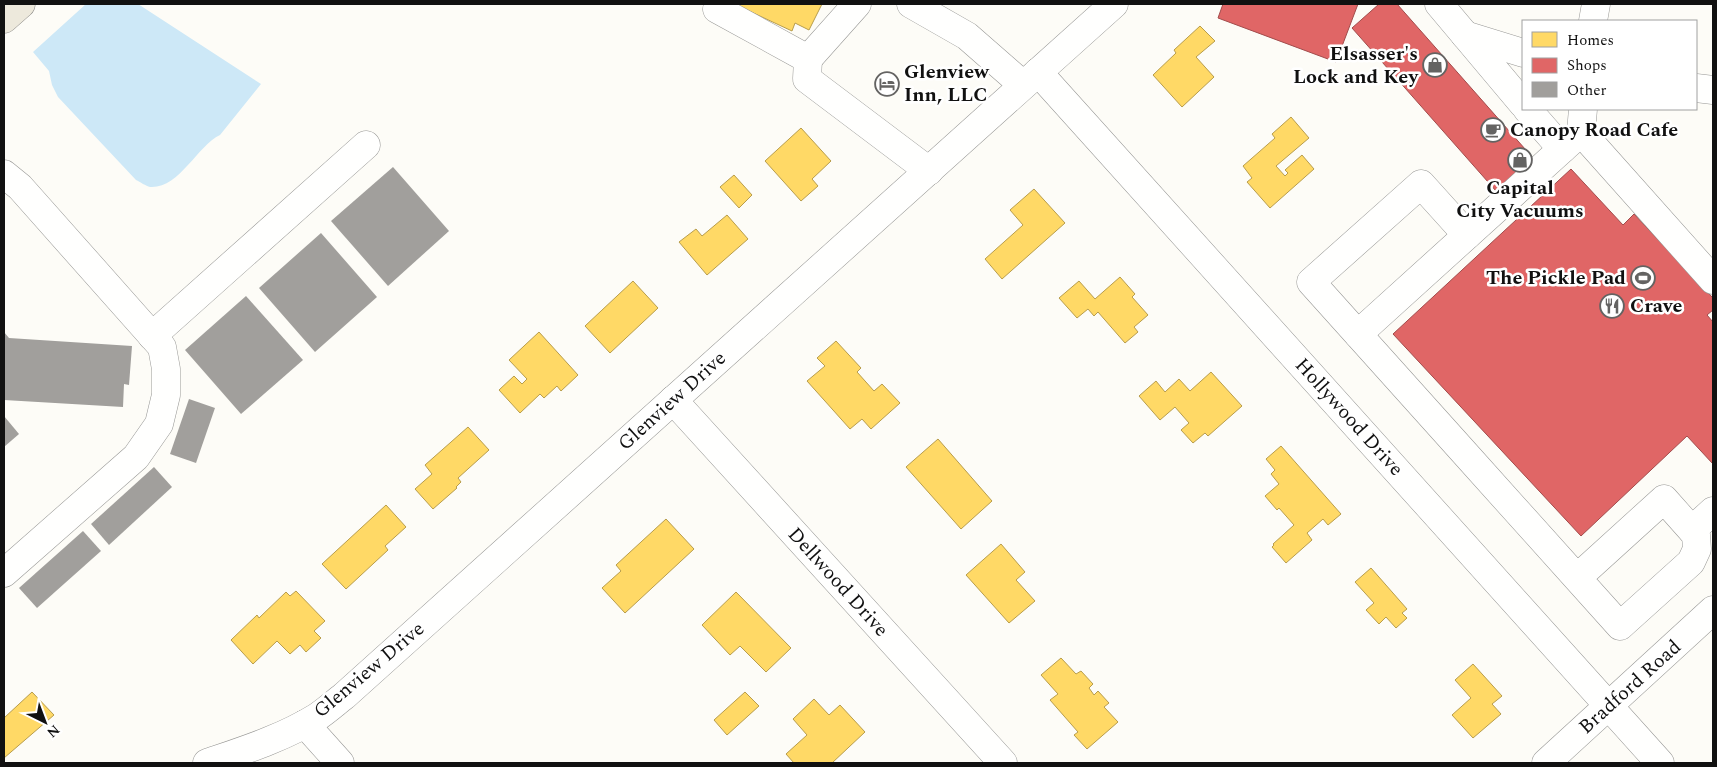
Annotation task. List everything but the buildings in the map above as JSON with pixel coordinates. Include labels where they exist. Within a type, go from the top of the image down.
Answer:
[{"type":"main road","points":[[4,20],[21,4]]},
{"type":"street","points":[[857,4],[808,59],[807,80],[929,171]]},
{"type":"street","name":"Hollywood Drive","points":[[911,4],[967,36],[1031,79],[1610,706],[1660,763]]},
{"type":"street","name":"Glenview Drive","points":[[207,763],[261,745],[305,724],[344,696],[929,171],[1112,4]]},
{"type":"street","points":[[1439,4],[1522,103]]},
{"type":"street","points":[[1593,20],[1596,4]]},
{"type":"street","points":[[717,9],[808,59]]},
{"type":"street","points":[[1465,35],[1522,53]]},
{"type":"street","points":[[1697,88],[1713,90]]},
{"type":"street","points":[[1529,110],[1575,130],[1713,280]]},
{"type":"street","points":[[1358,334],[1466,235],[1575,130]]},
{"type":"street","points":[[152,336],[366,145]]},
{"type":"street","points":[[4,174],[20,188],[162,347],[166,369],[166,395],[159,424],[136,457],[4,573]]},
{"type":"street","points":[[1466,235],[1421,184],[1311,282],[1620,626],[1692,562],[1697,549],[1696,535],[1664,499],[1577,578]]},
{"type":"street","name":"Dellwood Drive","points":[[674,400],[1003,763]]},
{"type":"street","points":[[1692,530],[1713,510]]},
{"type":"street","name":"Bradford Road","points":[[1546,763],[1713,610]]},
{"type":"street","points":[[305,724],[340,763]]},
{"type":"water","points":[[86,4],[138,4],[261,84],[220,135],[203,148],[179,174],[160,186],[150,187],[136,180],[58,97],[52,85],[49,71],[33,52]]},
{"type":"place","name":"Elsasser's Lock and Key","points":[[1435,65]]},
{"type":"place","name":"Glenview Inn, LLC","points":[[887,84]]},
{"type":"place","name":"Canopy Road Cafe","points":[[1493,130]]},
{"type":"place","name":"Capital City Vacuums","points":[[1520,160]]},
{"type":"place","name":"The Pickle Pad","points":[[1643,278]]},
{"type":"place","name":"Crave","points":[[1612,306]]}]
